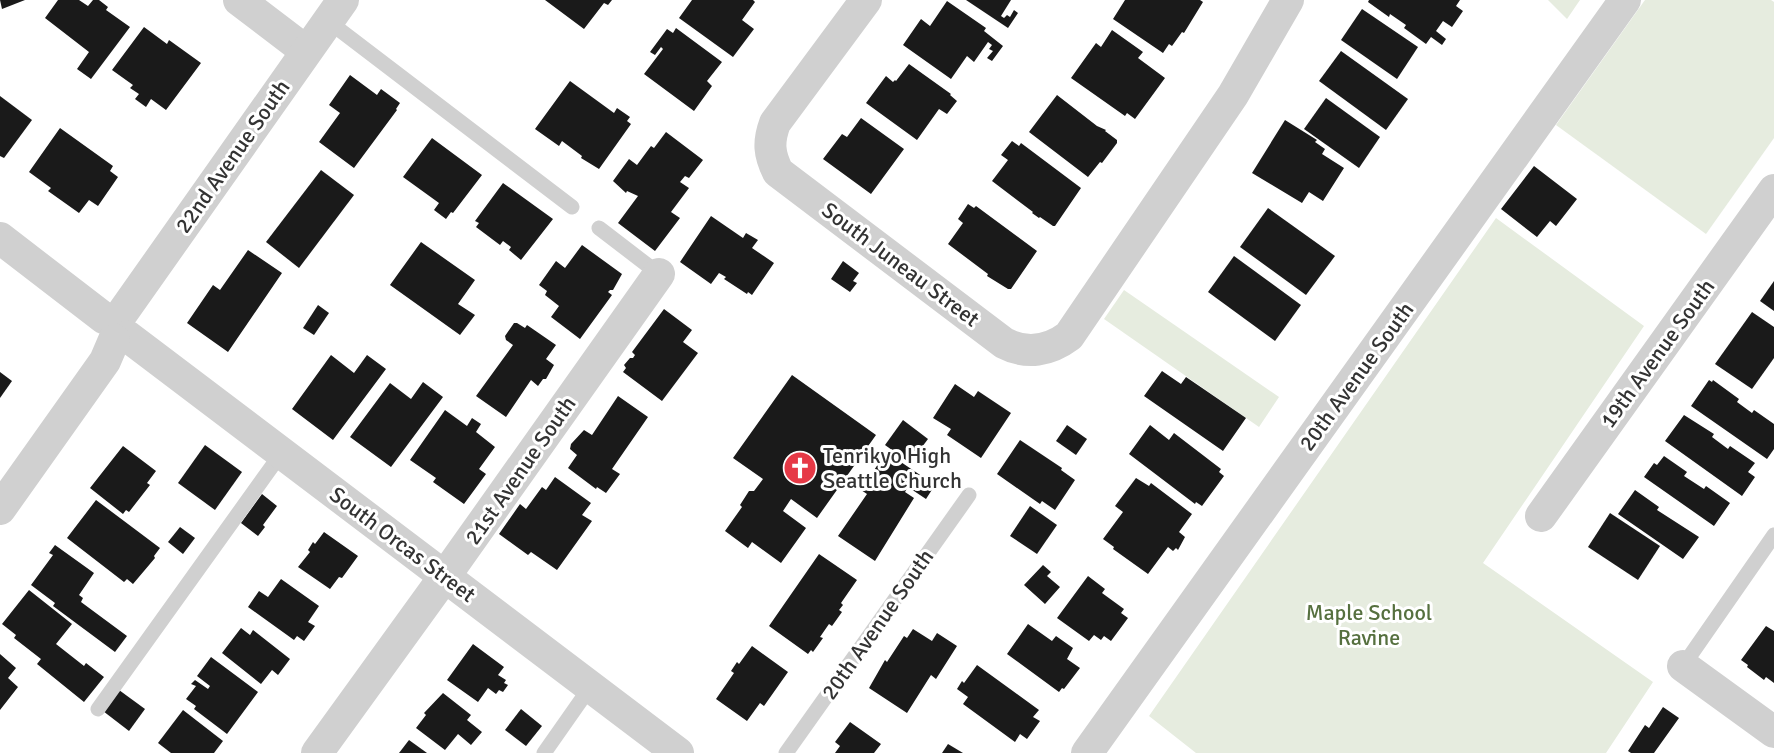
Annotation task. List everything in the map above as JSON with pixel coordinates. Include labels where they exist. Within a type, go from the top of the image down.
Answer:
[{"type":"street","points":[[239,0],[306,51]]},
{"type":"street","name":"South Juneau Street","points":[[866,0],[775,123],[769,140],[772,160],[778,172],[1004,343],[1015,348],[1040,351],[1059,344],[1069,336],[1233,95],[1288,0]]},
{"type":"street","name":"20th Avenue South","points":[[1087,753],[1625,0]]},
{"type":"street","name":"22nd Avenue South","points":[[0,509],[105,361],[117,326],[335,11]]},
{"type":"street","name":"19th Avenue South","points":[[1541,516],[1774,190]]},
{"type":"street","name":"South Orcas Street","points":[[0,238],[678,753]]},
{"type":"street","name":"21st Avenue South","points":[[317,753],[446,576],[658,274]]},
{"type":"street","points":[[1683,666],[1774,732]]},
{"type":"lane","points":[[335,11],[572,207]]},
{"type":"lane","points":[[599,228],[658,274]]},
{"type":"lane","points":[[98,709],[283,452]]},
{"type":"lane","name":"20th Avenue South","points":[[786,753],[969,495]]},
{"type":"lane","points":[[1683,666],[1774,535]]},
{"type":"lane","points":[[544,753],[591,686]]},
{"type":"green space","points":[[1548,0],[1580,0],[1567,19]]},
{"type":"green space","points":[[1645,0],[1771,0],[1774,2],[1774,138],[1706,234],[1556,125]]},
{"type":"green space","name":"Maple School Ravine","points":[[1496,218],[1644,326],[1483,563],[1653,682],[1606,753],[1196,753],[1149,716]]},
{"type":"green space","points":[[1124,290],[1279,397],[1259,427],[1104,319]]},
{"type":"building","points":[[0,0],[25,0],[2,9]]},
{"type":"building","points":[[58,0],[79,0],[88,6],[93,0],[99,0],[108,7],[106,10],[130,27],[91,79],[77,69],[89,52],[45,18]]},
{"type":"building","points":[[545,0],[612,0],[608,5],[604,3],[584,29]]},
{"type":"building","points":[[692,0],[753,0],[755,2],[742,20],[754,29],[733,57],[679,18]]},
{"type":"building","points":[[966,0],[1011,0],[1001,16],[1010,17],[1014,10],[1018,13],[1008,28]]},
{"type":"building","points":[[1125,0],[1200,0],[1203,2],[1184,33],[1182,32],[1172,46],[1169,44],[1163,53],[1113,19]]},
{"type":"building","points":[[1369,0],[1460,0],[1456,6],[1463,11],[1452,27],[1443,21],[1436,31],[1446,39],[1442,45],[1431,37],[1426,44],[1404,28],[1406,25],[1390,14],[1389,17],[1368,2]]},
{"type":"building","points":[[947,1],[986,28],[984,31],[1003,46],[992,61],[987,58],[993,51],[989,49],[992,45],[988,42],[974,62],[967,56],[951,79],[903,45],[921,19],[930,26]]},
{"type":"building","points":[[1362,9],[1418,47],[1397,79],[1341,40]]},
{"type":"building","points":[[144,27],[167,44],[169,40],[201,63],[166,110],[151,99],[146,107],[135,99],[139,94],[130,88],[133,85],[112,70]]},
{"type":"building","points":[[676,28],[722,62],[707,81],[712,86],[694,111],[644,74],[663,49],[661,47],[655,55],[650,52],[667,29],[673,33]]},
{"type":"building","points":[[1112,30],[1143,52],[1138,58],[1165,78],[1135,119],[1127,113],[1125,116],[1071,78],[1096,43],[1101,47]]},
{"type":"building","points":[[1341,51],[1408,99],[1386,130],[1319,81]]},
{"type":"building","points":[[909,64],[951,94],[957,101],[947,114],[939,109],[917,140],[866,103],[886,76],[893,82],[896,81]]},
{"type":"building","points":[[350,75],[377,95],[381,89],[400,103],[354,168],[319,142],[340,113],[329,105]]},
{"type":"building","points":[[570,81],[614,113],[617,108],[630,117],[627,121],[631,124],[599,169],[581,158],[582,156],[562,141],[559,146],[535,129]]},
{"type":"building","points":[[1057,95],[1117,140],[1102,163],[1100,162],[1088,177],[1029,132]]},
{"type":"building","points":[[0,96],[32,120],[4,158],[0,156]]},
{"type":"building","points":[[1326,98],[1380,137],[1359,168],[1304,129]]},
{"type":"building","points":[[861,118],[904,149],[871,194],[823,159],[842,134],[847,137]]},
{"type":"building","points":[[1285,120],[1317,140],[1315,142],[1325,149],[1322,154],[1344,168],[1323,201],[1309,192],[1302,203],[1252,173]]},
{"type":"building","points":[[60,128],[113,166],[110,171],[118,177],[98,206],[89,200],[79,213],[48,191],[51,188],[29,172]]},
{"type":"building","points":[[666,132],[703,160],[689,178],[685,176],[680,182],[689,188],[671,212],[680,218],[655,251],[618,223],[638,196],[627,191],[626,193],[613,181],[629,159],[637,165],[651,146],[654,148]]},
{"type":"building","points":[[432,138],[482,175],[446,219],[434,210],[439,203],[403,177]]},
{"type":"building","points":[[1012,141],[1019,146],[1021,143],[1081,188],[1055,226],[1032,213],[992,181],[1008,160],[1001,155]]},
{"type":"building","points":[[1534,166],[1577,199],[1556,226],[1550,221],[1537,237],[1501,209]]},
{"type":"building","points":[[321,170],[354,195],[299,268],[266,242]]},
{"type":"building","points":[[503,183],[553,219],[521,260],[509,250],[511,247],[503,241],[500,245],[476,227],[479,223],[475,221]]},
{"type":"building","points":[[968,204],[974,208],[976,206],[1037,251],[1011,289],[987,276],[988,274],[948,244],[963,223],[958,219]]},
{"type":"building","points":[[1268,208],[1335,256],[1306,295],[1240,247]]},
{"type":"building","points":[[711,216],[743,238],[746,233],[758,240],[752,248],[774,263],[752,295],[724,279],[726,277],[719,273],[711,284],[680,262]]},
{"type":"building","points":[[421,242],[475,280],[458,304],[475,315],[460,335],[390,285]]},
{"type":"building","points":[[582,245],[622,274],[613,290],[608,292],[612,295],[580,339],[551,317],[559,306],[545,295],[547,291],[539,285],[556,261],[565,268]]},
{"type":"building","points":[[248,250],[282,273],[228,352],[187,323],[213,285],[220,290]]},
{"type":"building","points":[[1234,256],[1301,305],[1275,341],[1208,292]]},
{"type":"building","points":[[843,261],[859,273],[853,281],[857,283],[850,292],[831,279]]},
{"type":"building","points":[[1774,281],[1774,311],[1760,301]]},
{"type":"building","points":[[318,305],[329,313],[314,335],[303,328]]},
{"type":"building","points":[[664,309],[692,330],[683,342],[698,353],[662,401],[623,372],[626,368],[624,365],[635,355],[632,352]]},
{"type":"building","points":[[1752,312],[1774,327],[1774,358],[1752,389],[1715,364]]},
{"type":"building","points":[[514,323],[525,328],[527,325],[556,345],[546,359],[554,365],[546,379],[543,379],[538,386],[531,380],[506,417],[476,396],[513,345],[506,340],[505,336]]},
{"type":"building","points":[[331,355],[354,373],[367,355],[386,369],[333,440],[292,409]]},
{"type":"building","points":[[1162,371],[1181,384],[1186,377],[1246,418],[1223,451],[1144,396]]},
{"type":"building","points":[[0,372],[12,381],[0,398]]},
{"type":"building","name":"Tenrikyo High Seattle Church","points":[[792,375],[876,435],[817,518],[791,499],[783,511],[806,528],[781,563],[752,542],[748,548],[725,531],[742,507],[740,505],[749,491],[754,491],[763,479],[733,458]]},
{"type":"building","points":[[1709,380],[1712,382],[1713,380],[1739,399],[1737,402],[1752,413],[1754,410],[1774,424],[1774,449],[1767,459],[1691,406]]},
{"type":"building","points":[[423,382],[443,397],[391,467],[350,437],[390,383],[411,399]]},
{"type":"building","points":[[955,384],[974,397],[978,391],[1011,413],[981,458],[947,435],[951,429],[933,418]]},
{"type":"building","points":[[618,396],[648,417],[612,469],[620,474],[606,493],[597,487],[596,489],[568,468],[577,455],[570,449],[571,444],[584,430],[592,435]]},
{"type":"building","points":[[445,410],[467,426],[472,418],[481,424],[476,432],[495,447],[479,469],[486,474],[464,504],[433,482],[436,478],[410,460]]},
{"type":"building","points":[[1684,415],[1714,434],[1712,437],[1728,449],[1730,446],[1755,463],[1748,472],[1755,477],[1742,496],[1665,441]]},
{"type":"building","points":[[903,420],[928,439],[910,463],[885,445]]},
{"type":"building","points":[[1067,425],[1087,439],[1076,455],[1056,441]]},
{"type":"building","points":[[1150,425],[1169,440],[1174,433],[1221,469],[1219,472],[1224,476],[1202,506],[1196,502],[1195,504],[1129,454]]},
{"type":"building","points":[[1020,440],[1062,468],[1061,470],[1075,480],[1055,510],[1042,501],[1040,504],[997,474]]},
{"type":"building","points":[[205,445],[242,472],[215,510],[178,483]]},
{"type":"building","points":[[123,446],[156,471],[147,483],[150,485],[129,512],[126,510],[123,514],[90,488]]},
{"type":"building","points":[[886,452],[935,485],[926,499],[908,487],[905,492],[914,498],[875,561],[838,536],[867,494],[861,490]]},
{"type":"building","points":[[1664,456],[1687,472],[1684,476],[1704,489],[1706,486],[1730,503],[1714,526],[1644,477],[1654,463],[1657,465]]},
{"type":"building","points":[[555,477],[591,503],[582,515],[592,521],[557,570],[531,552],[528,555],[499,534],[520,504],[526,509],[542,487],[546,490]]},
{"type":"building","points":[[1136,478],[1149,486],[1151,483],[1192,514],[1179,532],[1185,537],[1178,550],[1176,548],[1173,551],[1168,547],[1148,574],[1103,539],[1123,512],[1115,506]]},
{"type":"building","points":[[1635,490],[1659,507],[1657,510],[1699,537],[1683,559],[1618,514]]},
{"type":"building","points":[[262,494],[277,506],[258,536],[241,523]]},
{"type":"building","points":[[96,500],[160,548],[155,558],[133,584],[127,579],[124,582],[67,538]]},
{"type":"building","points":[[1030,506],[1057,525],[1037,554],[1010,536]]},
{"type":"building","points":[[1610,513],[1660,546],[1638,580],[1588,547]]},
{"type":"building","points":[[180,527],[195,538],[183,554],[168,542]]},
{"type":"building","points":[[324,532],[358,556],[342,578],[339,577],[330,589],[298,567],[310,552],[308,550],[313,542],[315,544]]},
{"type":"building","points":[[55,545],[94,573],[79,595],[83,598],[81,602],[127,636],[115,652],[53,606],[55,603],[31,585],[53,555],[49,553]]},
{"type":"building","points":[[819,554],[857,580],[841,603],[843,605],[839,610],[842,612],[832,626],[829,624],[813,652],[811,650],[808,654],[769,626]]},
{"type":"building","points":[[1043,565],[1051,572],[1047,576],[1060,587],[1045,604],[1024,585]]},
{"type":"building","points":[[1088,576],[1105,589],[1102,593],[1124,609],[1121,613],[1128,618],[1111,641],[1104,636],[1101,640],[1094,635],[1089,641],[1057,618]]},
{"type":"building","points":[[281,579],[319,606],[308,622],[315,626],[304,641],[297,636],[294,640],[248,607],[259,591],[268,597]]},
{"type":"building","points":[[29,590],[72,624],[56,644],[84,666],[86,663],[104,677],[84,702],[37,664],[41,659],[14,638],[16,635],[2,624]]},
{"type":"building","points":[[1028,624],[1052,641],[1056,636],[1073,648],[1067,659],[1080,668],[1059,692],[1007,654]]},
{"type":"building","points":[[1766,626],[1774,631],[1774,683],[1766,677],[1764,680],[1741,660]]},
{"type":"building","points":[[241,628],[250,635],[253,630],[290,659],[278,675],[272,670],[261,684],[222,653]]},
{"type":"building","points":[[913,629],[932,641],[937,633],[957,646],[936,679],[931,675],[907,713],[869,688],[885,660],[887,662],[904,636],[907,638]]},
{"type":"building","points":[[473,644],[504,667],[498,675],[506,680],[504,683],[508,685],[503,692],[499,690],[496,694],[488,688],[478,702],[447,680]]},
{"type":"building","points":[[752,646],[788,672],[764,706],[760,703],[747,721],[716,699],[734,673],[731,671],[737,662],[739,664]]},
{"type":"building","points":[[0,654],[16,668],[8,678],[18,687],[0,710]]},
{"type":"building","points":[[211,657],[258,692],[227,734],[194,709],[196,706],[186,699],[196,686],[191,684],[195,680],[208,689],[210,686],[197,676]]},
{"type":"building","points":[[977,665],[1039,710],[1033,717],[1040,721],[1027,739],[1020,734],[1015,742],[963,704],[968,697],[957,689]]},
{"type":"building","points":[[119,690],[145,709],[129,731],[103,711]]},
{"type":"building","points":[[443,693],[471,715],[467,720],[482,732],[471,745],[458,734],[445,750],[416,728],[426,715],[424,713]]},
{"type":"building","points":[[1663,707],[1679,718],[1654,753],[1628,751],[1645,725],[1649,728]]},
{"type":"building","points":[[521,709],[542,726],[526,746],[505,730]]},
{"type":"building","points":[[183,710],[223,741],[214,753],[171,753],[158,743]]},
{"type":"building","points":[[850,722],[881,744],[874,753],[835,753],[840,746],[835,742]]},
{"type":"building","points":[[409,740],[427,753],[399,753]]},
{"type":"building","points":[[948,744],[963,753],[942,753]]},
{"type":"place","name":"Tenrikyo High Seattle Church","points":[[800,468]]}]
